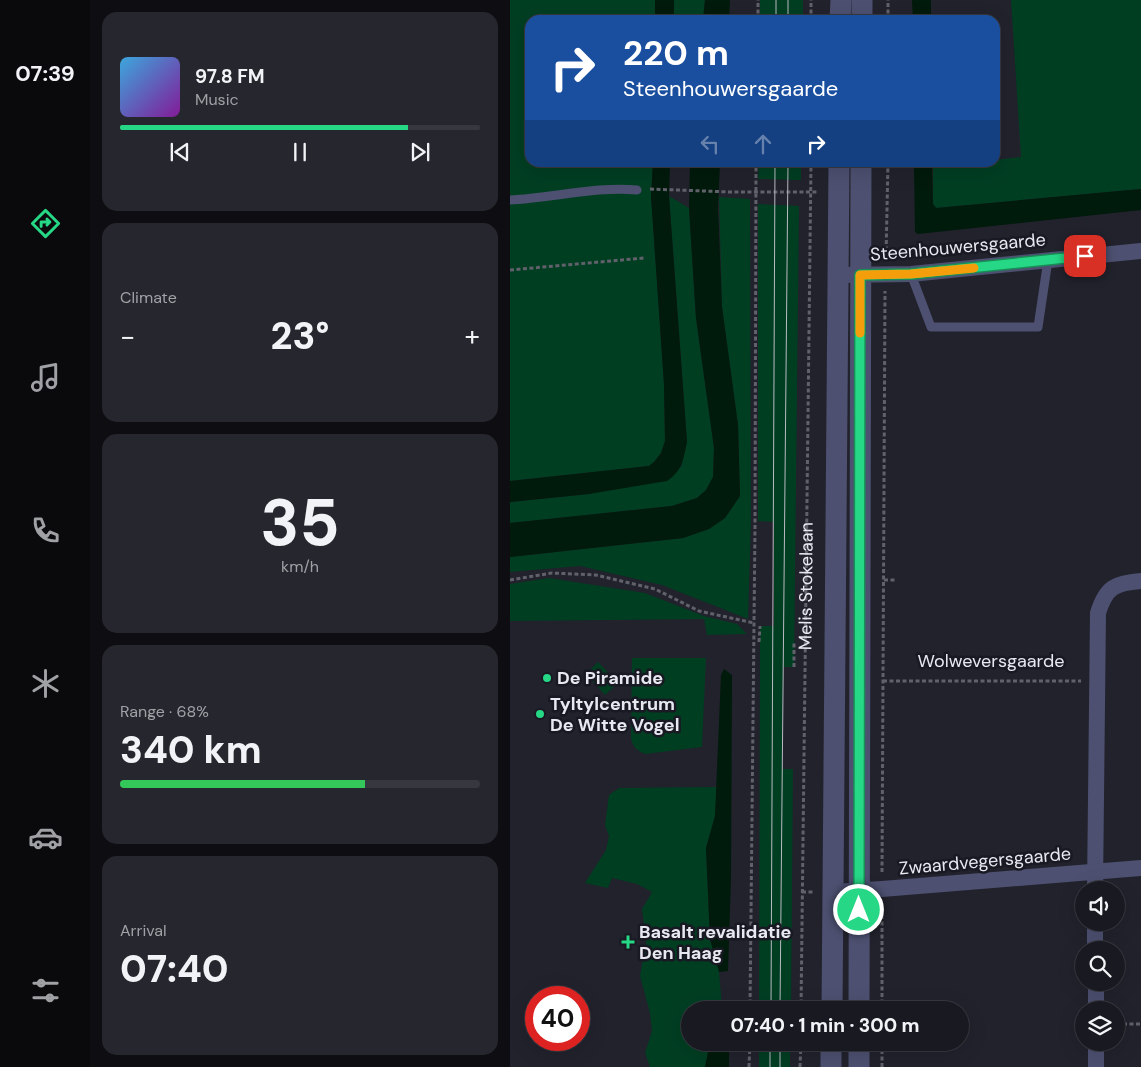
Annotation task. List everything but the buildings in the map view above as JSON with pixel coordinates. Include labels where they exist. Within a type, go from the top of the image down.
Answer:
[{"type":"street","points":[[840,15],[841,0]]},
{"type":"street","points":[[862,0],[862,15]]},
{"type":"street","name":"Melis Stokelaan","points":[[832,1001],[839,167]]},
{"type":"street","points":[[859,1001],[861,167]]},
{"type":"street","name":"Steenhouwersgaarde","points":[[838,275],[911,274],[1141,251]]},
{"type":"street","points":[[1095,881],[1099,681],[1098,613],[1103,598],[1112,588],[1126,582],[1141,581]]},
{"type":"street","name":"Zwaardvegersgaarde","points":[[833,892],[1141,868]]},
{"type":"street","points":[[831,1051],[831,1067]]},
{"type":"street","points":[[859,1051],[859,1067]]},
{"type":"street","points":[[1096,1051],[1096,1067]]},
{"type":"lane","points":[[510,200],[618,188],[642,189]]},
{"type":"lane","points":[[911,274],[931,327],[1038,327],[1048,260]]},
{"type":"path","points":[[758,0],[758,15]]},
{"type":"path","points":[[811,0],[811,15]]},
{"type":"path","points":[[888,0],[888,15]]},
{"type":"path","points":[[750,1001],[756,167]]},
{"type":"path","name":"Melis Stokelaan","points":[[801,1001],[811,167]]},
{"type":"path","points":[[882,1001],[888,167]]},
{"type":"path","points":[[642,189],[811,192]]},
{"type":"path","points":[[510,270],[644,258]]},
{"type":"path","points":[[510,580],[552,573],[596,575],[655,589],[699,611],[754,623]]},
{"type":"path","points":[[884,580],[894,580]]},
{"type":"path","points":[[759,642],[760,626]]},
{"type":"path","points":[[794,642],[794,667]]},
{"type":"path","name":"Wolweversgaarde","points":[[883,681],[1099,681]]},
{"type":"path","points":[[1125,1024],[1141,1024]]},
{"type":"path","points":[[749,1067],[750,1051]]},
{"type":"path","points":[[800,1051],[800,1067]]},
{"type":"path","points":[[882,1051],[882,1067]]},
{"type":"green space","points":[[510,0],[655,0],[655,15],[525,15],[525,167],[653,167],[651,196],[664,384],[665,441],[661,453],[649,466],[510,481]]},
{"type":"green space","points":[[674,0],[705,0],[704,15],[674,15]]},
{"type":"green space","points":[[760,0],[803,0],[803,15],[760,15]]},
{"type":"green space","points":[[1011,0],[1141,0],[1141,189],[936,208],[933,204],[933,168],[1000,167],[1000,159],[1021,157]]},
{"type":"green space","points":[[759,167],[801,167],[801,180],[758,179]]},
{"type":"green space","points":[[669,196],[689,208],[696,318],[714,448],[713,477],[706,490],[697,498],[672,506],[510,523],[510,502],[589,494],[681,467],[687,442]]},
{"type":"green space","points":[[719,197],[750,199],[751,519],[748,619],[662,585],[580,566],[510,572],[510,557],[683,538],[709,529],[725,518],[740,496],[738,425],[722,307]]},
{"type":"green space","points":[[758,204],[799,206],[794,667],[783,667],[782,769],[793,769],[791,1001],[759,1001],[760,626],[774,626],[774,522],[758,521]]},
{"type":"green space","points":[[549,578],[645,593],[704,616],[737,624],[747,634],[707,635],[704,619],[510,621],[510,584]]},
{"type":"green space","points":[[632,658],[706,658],[702,747],[645,754],[635,748],[631,738]]},
{"type":"green space","points":[[598,662],[618,683],[605,695],[586,674]]},
{"type":"green space","points":[[717,787],[715,816],[706,848],[710,939],[719,972],[721,1001],[681,1001],[681,1051],[708,1051],[705,1067],[650,1067],[645,1053],[652,1031],[650,1013],[640,976],[646,942],[642,909],[652,892],[637,884],[612,878],[608,888],[585,883],[606,850],[609,836],[605,825],[609,795],[619,788]]},
{"type":"green space","points":[[759,1051],[790,1051],[790,1067],[759,1067]]},
{"type":"shaded area","points":[[655,0],[674,0],[674,15],[655,15]]},
{"type":"shaded area","points":[[705,0],[730,0],[729,15],[704,15]]},
{"type":"shaded area","points":[[912,0],[931,0],[931,15],[913,15]]},
{"type":"shaded area","points":[[653,167],[670,167],[669,196],[687,442],[682,464],[667,481],[589,494],[510,502],[510,481],[649,466],[661,453],[665,441],[664,384],[651,196]]},
{"type":"shaded area","points":[[690,167],[720,167],[718,208],[722,307],[738,425],[740,496],[725,518],[709,529],[683,538],[510,557],[510,523],[672,506],[697,498],[706,490],[713,477],[714,448],[696,318],[689,208]]},
{"type":"shaded area","points":[[914,167],[932,167],[933,204],[936,208],[1141,189],[1141,210],[918,234],[915,232]]},
{"type":"shaded area","points":[[724,669],[732,675],[731,877],[728,971],[719,972],[710,939],[706,848],[715,816],[721,675]]},
{"type":"shaded area","points":[[708,1051],[729,1051],[729,1067],[705,1067]]},
{"type":"tram line","points":[[776,0],[776,15]]},
{"type":"tram line","points":[[788,0],[788,15]]},
{"type":"tram line","points":[[771,1001],[775,167]]},
{"type":"tram line","points":[[780,1001],[788,167]]},
{"type":"tram line","points":[[770,1051],[770,1067]]},
{"type":"tram line","points":[[780,1051],[780,1067]]},
{"type":"slow traffic","points":[[860,333],[860,275],[911,274],[974,268]]},
{"type":"place","name":"De Piramide","points":[[547,678]]},
{"type":"place","name":"Tyltylcentrum De Witte Vogel","points":[[540,714]]},
{"type":"place","name":"Basalt revalidatie Den Haag","points":[[628,942]]},
{"type":"route","points":[[859,910],[860,275],[911,274],[1085,256]]}]
